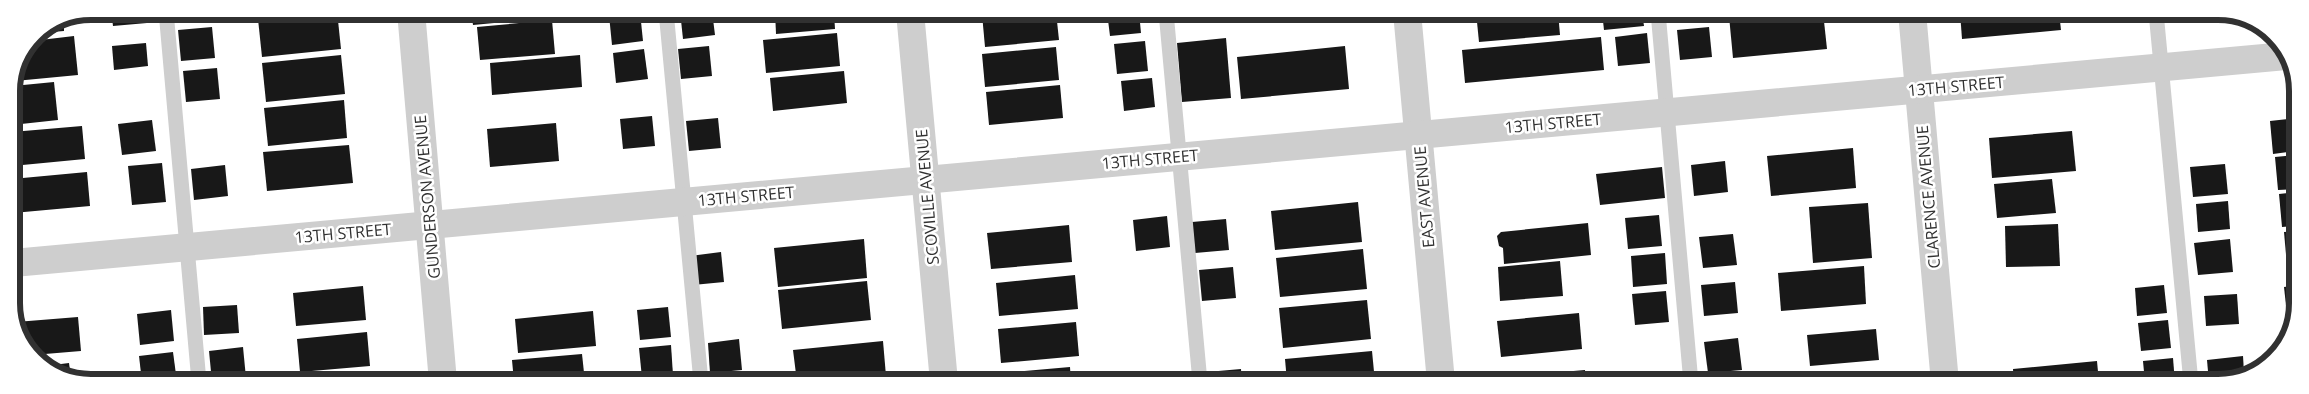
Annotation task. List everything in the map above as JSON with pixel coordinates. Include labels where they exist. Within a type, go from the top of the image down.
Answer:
[{"type":"street","name":"GUNDERSON AVENUE","points":[[412,20],[442,374]]},
{"type":"street","name":"SCOVILLE AVENUE","points":[[911,20],[943,374]]},
{"type":"street","name":"EAST AVENUE","points":[[1408,20],[1440,374]]},
{"type":"street","name":"CLARENCE AVENUE","points":[[1913,20],[1944,374]]},
{"type":"street","name":"13TH STREET","points":[[20,262],[2280,57]]},
{"type":"lane","points":[[167,20],[198,374]]},
{"type":"lane","points":[[667,20],[700,374]]},
{"type":"lane","points":[[1167,20],[1199,374]]},
{"type":"lane","points":[[1659,20],[1690,374]]},
{"type":"lane","points":[[2157,20],[2189,374]]},
{"type":"building","points":[[112,20],[146,20],[147,23],[113,26]]},
{"type":"building","points":[[258,20],[338,20],[341,49],[262,57]]},
{"type":"building","points":[[472,20],[527,20],[473,25]]},
{"type":"building","points":[[552,20],[555,54],[480,60],[477,27]]},
{"type":"building","points":[[610,20],[641,20],[643,41],[612,45]]},
{"type":"building","points":[[681,20],[713,20],[715,35],[683,39]]},
{"type":"building","points":[[775,20],[834,20],[835,29],[776,34]]},
{"type":"building","points":[[983,20],[1057,20],[1059,40],[985,47]]},
{"type":"building","points":[[1108,20],[1140,20],[1141,33],[1110,36]]},
{"type":"building","points":[[1477,20],[1559,20],[1560,35],[1479,42]]},
{"type":"building","points":[[1603,20],[1643,20],[1644,26],[1604,30]]},
{"type":"building","points":[[1729,20],[1824,20],[1827,49],[1733,58]]},
{"type":"building","points":[[1961,20],[2060,20],[2061,30],[1962,39]]},
{"type":"building","points":[[2109,20],[2147,20],[2109,23]]},
{"type":"building","points":[[64,25],[64,31],[51,32]]},
{"type":"building","points":[[212,27],[215,58],[181,61],[178,30]]},
{"type":"building","points":[[1709,27],[1712,57],[1680,60],[1677,30]]},
{"type":"building","points":[[837,33],[840,66],[766,73],[763,40]]},
{"type":"building","points":[[1647,33],[1650,63],[1618,66],[1615,37]]},
{"type":"building","points":[[74,36],[78,75],[21,80],[25,64],[32,51],[42,40]]},
{"type":"building","points":[[1601,37],[1604,70],[1465,83],[1462,50]]},
{"type":"building","points":[[1226,38],[1231,98],[1182,102],[1177,43]]},
{"type":"building","points":[[1145,41],[1148,71],[1117,74],[1114,44]]},
{"type":"building","points":[[146,43],[148,66],[114,70],[112,46]]},
{"type":"building","points":[[709,46],[712,76],[681,79],[678,49]]},
{"type":"building","points":[[1345,46],[1349,89],[1241,99],[1237,57]]},
{"type":"building","points":[[1056,47],[1059,80],[985,87],[982,54]]},
{"type":"building","points":[[644,49],[648,79],[616,83],[613,53]]},
{"type":"building","points":[[341,55],[345,94],[266,102],[262,63]]},
{"type":"building","points":[[580,55],[582,87],[492,95],[490,63]]},
{"type":"building","points":[[217,68],[220,99],[186,102],[183,71]]},
{"type":"building","points":[[844,71],[847,103],[773,111],[770,78]]},
{"type":"building","points":[[1152,78],[1155,107],[1124,111],[1121,81]]},
{"type":"building","points":[[54,82],[58,120],[20,124],[20,85]]},
{"type":"building","points":[[1060,85],[1063,118],[989,125],[986,92]]},
{"type":"building","points":[[344,100],[347,138],[268,146],[264,108]]},
{"type":"building","points":[[652,116],[655,146],[623,149],[620,119]]},
{"type":"building","points":[[718,118],[721,148],[689,151],[686,121]]},
{"type":"building","points":[[2289,119],[2289,152],[2273,154],[2270,121]]},
{"type":"building","points":[[152,120],[156,151],[122,155],[118,124]]},
{"type":"building","points":[[556,123],[559,161],[490,167],[487,129]]},
{"type":"building","points":[[82,126],[85,159],[20,165],[20,131]]},
{"type":"building","points":[[2072,131],[2076,171],[1992,178],[1989,138]]},
{"type":"building","points":[[349,145],[353,183],[267,191],[263,152]]},
{"type":"building","points":[[1853,148],[1856,188],[1771,196],[1767,156]]},
{"type":"building","points":[[2289,156],[2289,189],[2278,190],[2275,157]]},
{"type":"building","points":[[1725,161],[1728,192],[1694,196],[1691,165]]},
{"type":"building","points":[[162,163],[166,202],[132,205],[128,166]]},
{"type":"building","points":[[2225,164],[2228,194],[2193,197],[2190,167]]},
{"type":"building","points":[[225,165],[228,196],[194,200],[191,169]]},
{"type":"building","points":[[1662,167],[1665,198],[1600,205],[1596,174]]},
{"type":"building","points":[[87,172],[90,206],[20,212],[20,178]]},
{"type":"building","points":[[2052,179],[2056,213],[1997,218],[1994,184]]},
{"type":"building","points":[[2289,193],[2289,227],[2282,227],[2279,194]]},
{"type":"building","points":[[2228,201],[2230,229],[2198,232],[2196,204]]},
{"type":"building","points":[[1358,202],[1362,242],[1275,250],[1271,211]]},
{"type":"building","points":[[1868,203],[1872,258],[1813,263],[1809,207]]},
{"type":"building","points":[[1659,215],[1662,246],[1628,249],[1625,218]]},
{"type":"building","points":[[1167,216],[1170,247],[1136,251],[1133,220]]},
{"type":"building","points":[[1226,219],[1229,250],[1195,253],[1192,222]]},
{"type":"building","points":[[1588,223],[1591,255],[1504,264],[1503,248],[1499,246],[1497,236],[1501,232]]},
{"type":"building","points":[[2058,224],[2060,266],[2006,267],[2005,226]]},
{"type":"building","points":[[1069,225],[1072,262],[991,269],[987,233]]},
{"type":"building","points":[[2284,232],[2289,232],[2289,266],[2287,266]]},
{"type":"building","points":[[1733,234],[1737,265],[1703,268],[1699,237]]},
{"type":"building","points":[[864,239],[867,278],[778,287],[774,248]]},
{"type":"building","points":[[2230,239],[2233,272],[2198,275],[2194,243]]},
{"type":"building","points":[[1363,249],[1367,289],[1280,297],[1276,258]]},
{"type":"building","points":[[721,252],[724,282],[693,285],[690,256]]},
{"type":"building","points":[[1665,253],[1667,284],[1633,287],[1631,256]]},
{"type":"building","points":[[1560,261],[1563,296],[1500,301],[1498,267]]},
{"type":"building","points":[[1864,266],[1866,304],[1781,311],[1778,273]]},
{"type":"building","points":[[1233,267],[1236,298],[1202,301],[1199,270]]},
{"type":"building","points":[[1075,275],[1078,309],[999,316],[996,283]]},
{"type":"building","points":[[867,281],[871,320],[782,329],[778,290]]},
{"type":"building","points":[[1735,282],[1738,313],[1704,316],[1701,285]]},
{"type":"building","points":[[2164,285],[2167,313],[2137,316],[2135,288]]},
{"type":"building","points":[[363,286],[366,320],[296,326],[293,293]]},
{"type":"building","points":[[2289,286],[2287,318],[2284,287]]},
{"type":"building","points":[[1666,291],[1669,322],[1635,325],[1632,294]]},
{"type":"building","points":[[2237,294],[2239,324],[2206,326],[2204,296]]},
{"type":"building","points":[[1367,300],[1371,339],[1283,348],[1279,308]]},
{"type":"building","points":[[237,305],[239,333],[204,335],[203,307]]},
{"type":"building","points":[[668,307],[671,337],[640,340],[637,310]]},
{"type":"building","points":[[171,310],[174,341],[140,345],[137,314]]},
{"type":"building","points":[[593,311],[596,346],[518,353],[515,319]]},
{"type":"building","points":[[1579,313],[1582,349],[1501,357],[1497,321]]},
{"type":"building","points":[[78,317],[81,351],[42,354],[27,335],[22,321]]},
{"type":"building","points":[[2168,320],[2171,348],[2141,351],[2138,323]]},
{"type":"building","points":[[1076,322],[1079,356],[1001,363],[998,329]]},
{"type":"building","points":[[1876,329],[1879,360],[1810,366],[1807,335]]},
{"type":"building","points":[[367,332],[370,366],[300,372],[297,339]]},
{"type":"building","points":[[1738,338],[1742,370],[1708,373],[1704,342]]},
{"type":"building","points":[[739,339],[742,370],[710,373],[708,343]]},
{"type":"building","points":[[883,341],[886,374],[796,374],[793,350]]},
{"type":"building","points":[[671,345],[673,374],[642,374],[639,348]]},
{"type":"building","points":[[243,347],[246,374],[211,374],[209,351]]},
{"type":"building","points":[[1372,351],[1374,374],[1286,374],[1285,359]]},
{"type":"building","points":[[173,352],[176,374],[141,374],[139,356]]},
{"type":"building","points":[[582,354],[584,374],[513,374],[512,360]]},
{"type":"building","points":[[2243,356],[2244,369],[2232,373],[2208,374],[2207,360]]},
{"type":"building","points":[[2173,358],[2174,374],[2144,374],[2143,361]]},
{"type":"building","points":[[2097,361],[2098,374],[2013,374],[2013,369]]},
{"type":"building","points":[[69,363],[70,370],[59,367],[55,365]]},
{"type":"building","points":[[1070,367],[1070,374],[1002,374]]},
{"type":"building","points":[[1241,369],[1241,374],[1207,374],[1207,372]]},
{"type":"building","points":[[1585,370],[1585,374],[1538,374]]},
{"type":"building","points":[[376,372],[376,374],[356,374]]},
{"type":"building","points":[[1875,372],[1875,374],[1853,374]]}]
